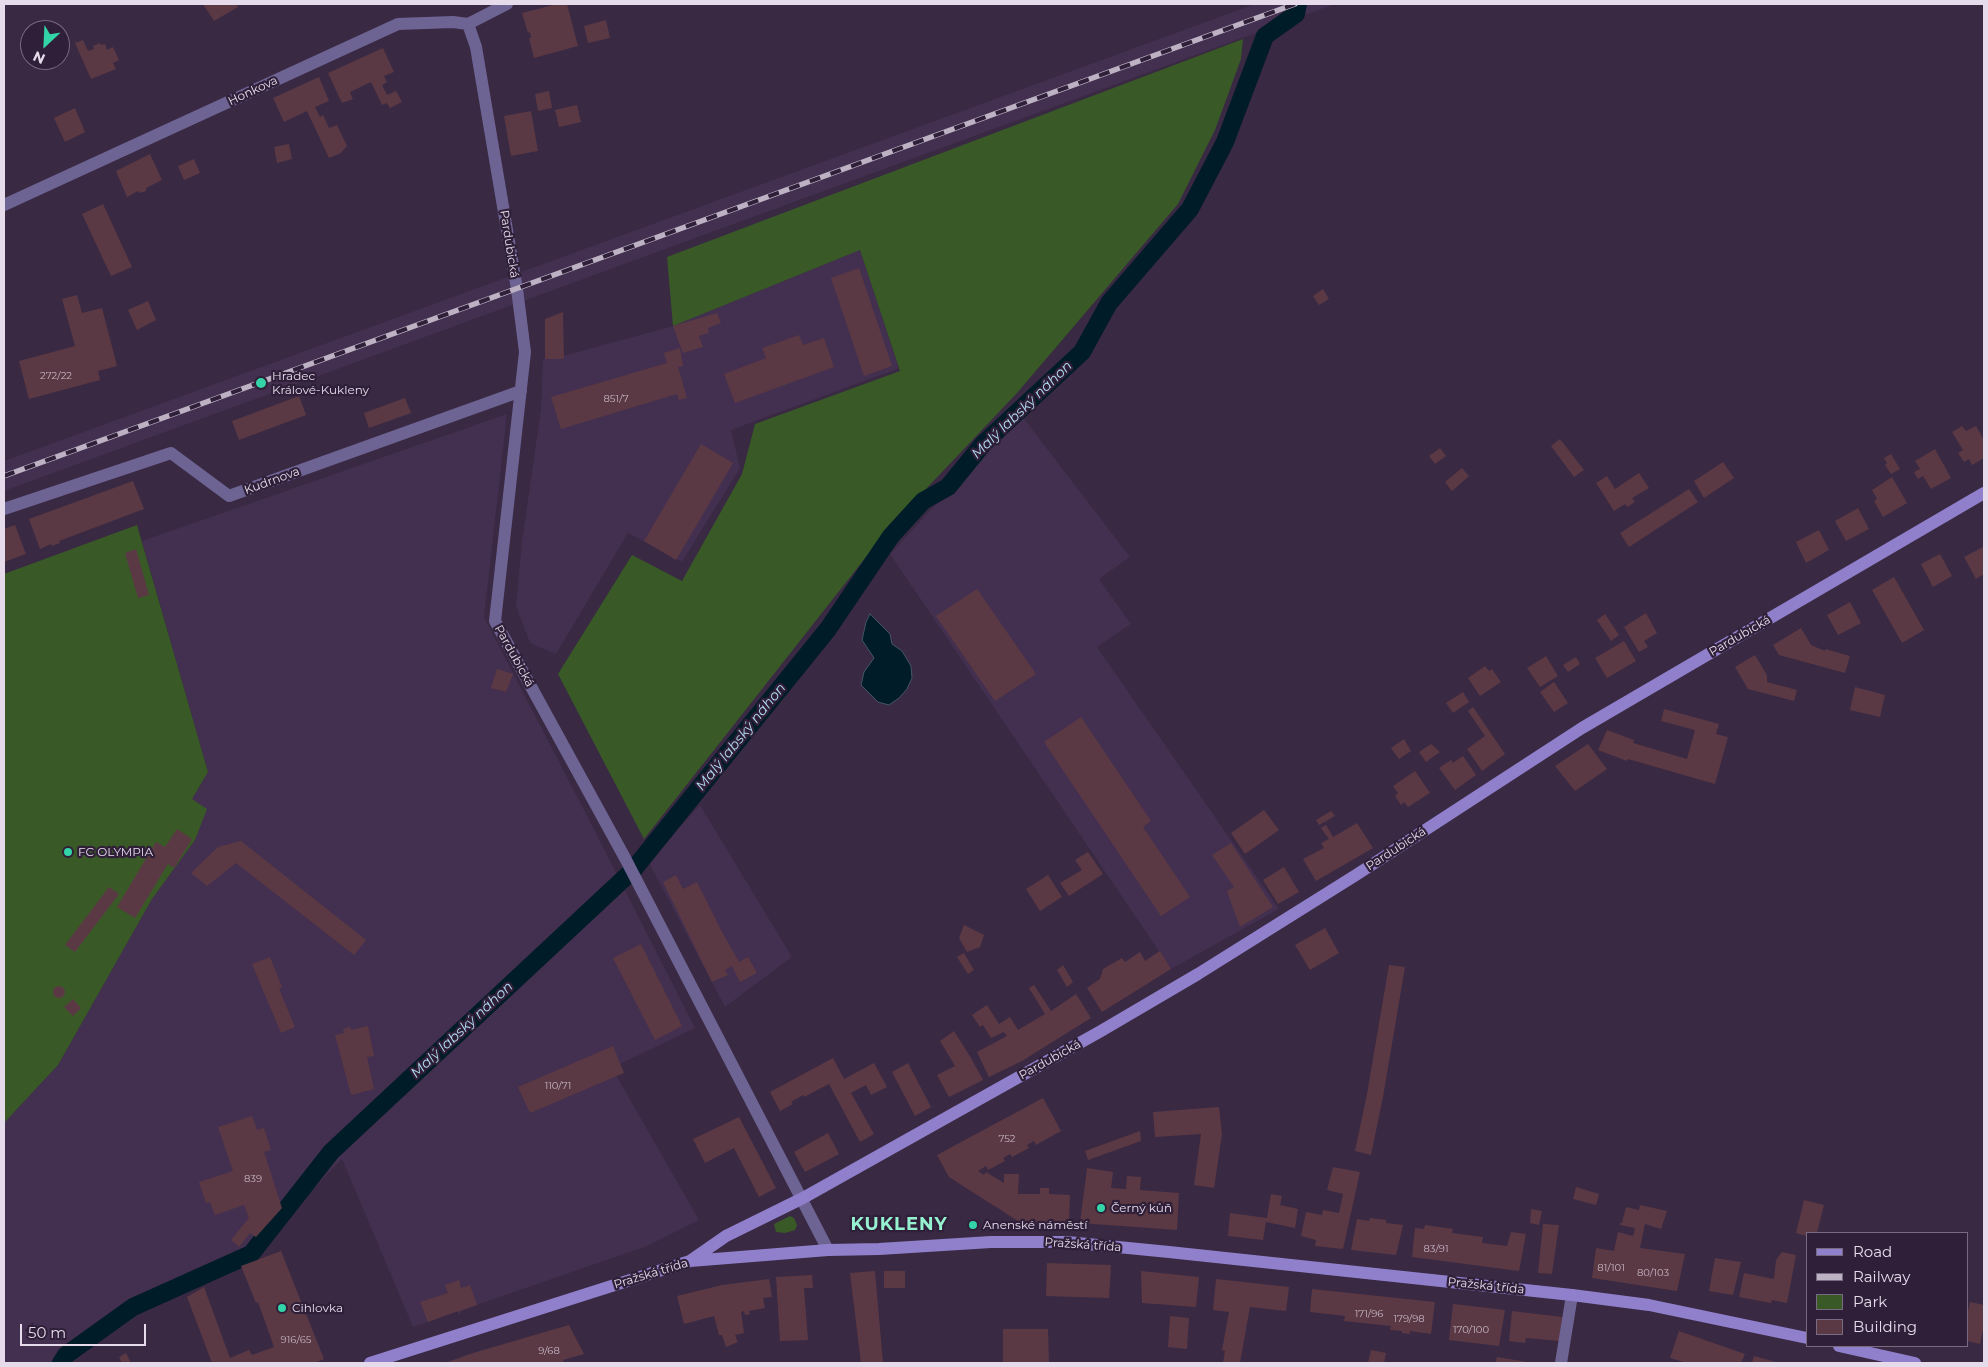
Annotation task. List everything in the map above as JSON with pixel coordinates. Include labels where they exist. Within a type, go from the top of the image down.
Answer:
[{"type":"street","points":[[468,24],[508,4]]},
{"type":"street","name":"Honkova","points":[[4,205],[398,24],[454,22],[468,24]]},
{"type":"street","name":"Pardubická","points":[[468,24],[476,47],[517,289],[525,352],[495,621],[625,858],[803,1198],[828,1250]]},
{"type":"street","name":"Kudrnova","points":[[4,508],[171,452],[229,496],[521,391]]},
{"type":"street","name":"Pardubická","points":[[690,1261],[726,1236],[803,1198],[1101,1031],[1198,974],[1356,875],[1582,728],[1984,493]]},
{"type":"street","name":"Pražská třída","points":[[370,1363],[690,1261],[828,1250],[879,1249],[991,1242],[1067,1242],[1572,1295],[1649,1306],[1806,1338]]},
{"type":"street","points":[[1561,1363],[1572,1295]]},
{"type":"street","points":[[1843,1347],[1915,1363]]},
{"type":"shaded area","points":[[1255,4],[1335,4],[4,491],[4,461]]},
{"type":"shaded area","points":[[860,250],[898,366],[897,369],[731,430],[740,468],[682,562],[628,533],[556,654],[530,643],[516,606],[522,541],[541,409],[543,359],[563,356],[673,326]]},
{"type":"shaded area","points":[[507,414],[484,617],[695,1028],[612,1068],[699,1220],[647,1246],[413,1327],[342,1159],[251,1254],[193,1278],[75,1344],[57,1363],[4,1363],[4,1123],[58,1065],[152,899],[195,840],[192,799],[208,772],[142,541]]},
{"type":"shaded area","points":[[1022,416],[1130,557],[1099,579],[1131,624],[1097,647],[1279,909],[1171,969],[890,554],[962,476]]},
{"type":"shaded area","points":[[700,805],[792,957],[725,1007],[648,861]]},
{"type":"green space","points":[[1243,39],[1241,59],[1215,130],[1178,204],[1017,393],[888,529],[644,839],[558,674],[632,555],[682,581],[742,474],[755,424],[900,371],[860,250],[673,326],[667,257]]},
{"type":"green space","points":[[137,525],[208,772],[192,799],[207,809],[195,840],[152,899],[58,1065],[4,1123],[4,574]]},
{"type":"green space","points":[[790,1216],[794,1218],[797,1225],[795,1230],[785,1233],[776,1232],[774,1224]]},
{"type":"water","points":[[870,614],[890,634],[892,644],[902,651],[911,666],[912,678],[907,689],[889,705],[878,702],[861,685],[864,672],[874,658],[862,640]]},
{"type":"building","points":[[203,4],[236,4],[238,7],[214,21]]},
{"type":"building","points":[[557,4],[567,4],[578,46],[534,58],[529,38],[531,38],[530,32],[528,33],[522,13]]},
{"type":"building","points":[[606,20],[610,38],[588,43],[584,26]]},
{"type":"building","points":[[83,40],[88,51],[94,49],[93,46],[100,43],[101,45],[105,44],[107,50],[113,47],[119,60],[113,63],[116,69],[91,79],[75,43]]},
{"type":"building","points":[[383,48],[394,72],[384,76],[387,82],[382,85],[387,95],[396,91],[402,102],[390,108],[387,103],[382,105],[371,82],[350,92],[353,99],[342,103],[328,73]]},
{"type":"building","points":[[319,77],[329,101],[315,107],[320,117],[323,115],[329,128],[337,125],[347,146],[341,153],[329,158],[307,111],[284,122],[273,98]]},
{"type":"building","points":[[549,91],[552,108],[538,111],[535,94]]},
{"type":"building","points":[[577,105],[581,122],[559,127],[555,110]]},
{"type":"building","points":[[75,108],[85,132],[65,142],[54,118]]},
{"type":"building","points":[[531,111],[538,151],[511,156],[504,116]]},
{"type":"building","points":[[289,144],[292,159],[277,163],[274,147]]},
{"type":"building","points":[[150,154],[162,180],[146,188],[146,191],[140,193],[138,191],[127,197],[116,171]]},
{"type":"building","points":[[194,159],[200,173],[184,180],[178,166]]},
{"type":"building","points":[[103,204],[132,267],[111,276],[82,214]]},
{"type":"building","points":[[859,268],[892,366],[864,376],[831,278]]},
{"type":"building","points":[[1323,289],[1329,299],[1319,305],[1313,296]]},
{"type":"building","points":[[77,295],[82,313],[102,308],[117,366],[98,371],[100,380],[29,399],[19,361],[75,346],[62,299]]},
{"type":"building","points":[[148,301],[156,320],[137,330],[128,310]]},
{"type":"building","points":[[563,312],[564,359],[545,359],[545,319]]},
{"type":"building","points":[[717,313],[721,323],[708,328],[709,333],[699,336],[703,347],[683,353],[673,326]]},
{"type":"building","points":[[799,335],[803,345],[824,338],[834,367],[735,403],[724,374],[766,358],[762,348]]},
{"type":"building","points":[[680,348],[683,366],[678,367],[687,398],[679,400],[677,394],[561,429],[551,397],[667,363],[664,353]]},
{"type":"building","points":[[299,396],[306,415],[239,440],[232,421]]},
{"type":"building","points":[[405,398],[411,413],[369,428],[364,413]]},
{"type":"building","points":[[1962,426],[1966,431],[1976,426],[1984,440],[1984,458],[1972,465],[1969,459],[1964,462],[1958,453],[1963,450],[1952,432]]},
{"type":"building","points":[[1560,439],[1584,470],[1574,477],[1551,446]]},
{"type":"building","points":[[701,444],[733,463],[676,560],[644,541]]},
{"type":"building","points":[[1440,448],[1446,456],[1435,464],[1429,456]]},
{"type":"building","points":[[1935,449],[1951,478],[1931,489],[1923,476],[1918,479],[1914,472],[1920,469],[1915,461]]},
{"type":"building","points":[[1891,454],[1900,469],[1891,474],[1885,465],[1887,463],[1884,458]]},
{"type":"building","points":[[1723,462],[1734,478],[1704,498],[1694,481]]},
{"type":"building","points":[[1462,468],[1469,476],[1452,491],[1445,482]]},
{"type":"building","points":[[1639,473],[1649,488],[1632,498],[1635,502],[1627,507],[1625,504],[1614,511],[1596,483],[1607,476],[1615,489]]},
{"type":"building","points":[[1892,477],[1907,503],[1883,517],[1874,501],[1877,499],[1872,490]]},
{"type":"building","points":[[133,481],[144,509],[59,541],[60,543],[52,546],[51,544],[40,549],[29,519]]},
{"type":"building","points":[[1689,489],[1698,502],[1629,547],[1620,533]]},
{"type":"building","points":[[1858,508],[1869,529],[1846,541],[1835,521]]},
{"type":"building","points":[[15,525],[26,554],[4,562],[4,529]]},
{"type":"building","points":[[1819,530],[1829,550],[1806,563],[1796,542]]},
{"type":"building","points":[[1983,547],[1984,574],[1976,579],[1964,557]]},
{"type":"building","points":[[136,549],[149,595],[138,598],[125,553]]},
{"type":"building","points":[[1940,554],[1952,576],[1933,587],[1921,564]]},
{"type":"building","points":[[1894,577],[1924,630],[1902,643],[1872,590]]},
{"type":"building","points":[[977,589],[1036,674],[995,701],[936,616]]},
{"type":"building","points":[[1850,602],[1861,623],[1838,635],[1827,615]]},
{"type":"building","points":[[1646,613],[1657,633],[1644,641],[1648,647],[1639,652],[1624,627]]},
{"type":"building","points":[[1605,614],[1619,635],[1611,641],[1597,620]]},
{"type":"building","points":[[1801,628],[1811,645],[1825,651],[1825,649],[1850,656],[1845,673],[1779,655],[1773,645]]},
{"type":"building","points":[[1624,641],[1636,661],[1607,678],[1595,658]]},
{"type":"building","points":[[1755,655],[1767,675],[1767,682],[1797,690],[1794,701],[1748,689],[1735,667]]},
{"type":"building","points":[[1546,656],[1558,676],[1540,687],[1527,668]]},
{"type":"building","points":[[1576,657],[1580,664],[1568,672],[1563,665]]},
{"type":"building","points":[[1485,666],[1489,671],[1492,669],[1501,682],[1480,696],[1468,678]]},
{"type":"building","points":[[497,669],[513,674],[506,692],[491,688]]},
{"type":"building","points":[[1554,682],[1568,703],[1554,712],[1540,692]]},
{"type":"building","points":[[1855,687],[1885,695],[1880,717],[1850,710]]},
{"type":"building","points":[[1463,692],[1469,702],[1453,713],[1446,703]]},
{"type":"building","points":[[1473,707],[1505,754],[1482,771],[1467,749],[1485,736],[1468,711]]},
{"type":"building","points":[[1664,709],[1719,724],[1716,734],[1728,737],[1715,784],[1628,759],[1627,761],[1598,750],[1607,730],[1634,740],[1633,743],[1687,759],[1695,730],[1661,721]]},
{"type":"building","points":[[1081,717],[1151,821],[1143,827],[1190,897],[1161,916],[1044,742]]},
{"type":"building","points":[[1404,739],[1411,751],[1399,759],[1391,748]]},
{"type":"building","points":[[1431,744],[1440,752],[1426,762],[1419,752]]},
{"type":"building","points":[[1588,744],[1607,769],[1575,791],[1555,766]]},
{"type":"building","points":[[1463,756],[1476,775],[1455,790],[1439,768],[1451,760],[1453,763]]},
{"type":"building","points":[[1415,771],[1430,793],[1408,807],[1404,802],[1401,805],[1395,796],[1398,793],[1393,786]]},
{"type":"building","points":[[1264,810],[1279,830],[1245,854],[1231,833]]},
{"type":"building","points":[[1331,811],[1335,816],[1319,825],[1316,820]]},
{"type":"building","points":[[1357,823],[1373,848],[1316,881],[1303,859],[1324,848],[1321,843],[1329,839],[1321,828],[1326,825],[1333,837]]},
{"type":"building","points":[[177,829],[192,839],[174,868],[168,864],[135,918],[117,907],[156,842],[165,847]]},
{"type":"building","points":[[241,841],[366,940],[354,955],[236,863],[207,886],[191,873],[218,847]]},
{"type":"building","points":[[1231,843],[1273,907],[1240,927],[1227,891],[1234,887],[1212,855]]},
{"type":"building","points":[[1088,852],[1103,874],[1069,896],[1060,883],[1082,870],[1075,860]]},
{"type":"building","points":[[1284,867],[1299,892],[1278,904],[1263,880]]},
{"type":"building","points":[[676,875],[683,889],[697,882],[739,962],[748,957],[757,973],[740,982],[732,966],[725,970],[728,975],[712,982],[663,882]]},
{"type":"building","points":[[1048,875],[1062,897],[1040,911],[1026,889]]},
{"type":"building","points":[[109,887],[119,894],[75,952],[65,945]]},
{"type":"building","points":[[964,925],[984,935],[980,947],[967,952],[959,938]]},
{"type":"building","points":[[1325,928],[1339,953],[1310,970],[1295,945]]},
{"type":"building","points":[[641,944],[682,1026],[655,1040],[613,958]]},
{"type":"building","points":[[1160,951],[1171,969],[1102,1012],[1087,988],[1100,979],[1103,969],[1122,958],[1125,962],[1140,952],[1145,961]]},
{"type":"building","points":[[964,953],[974,970],[968,974],[957,957]]},
{"type":"building","points":[[270,957],[282,987],[279,989],[295,1027],[281,1033],[252,964]]},
{"type":"building","points":[[1063,965],[1073,982],[1067,987],[1057,970]]},
{"type":"building","points":[[1389,965],[1405,967],[1371,1155],[1355,1151],[1367,1094]]},
{"type":"building","points":[[1034,985],[1051,1011],[1076,994],[1091,1018],[1022,1061],[989,1077],[977,1052],[1007,1036],[1004,1032],[991,1038],[983,1025],[980,1027],[972,1015],[987,1005],[999,1024],[1010,1017],[1018,1030],[1045,1014],[1029,988]]},
{"type":"building","points":[[59,986],[65,992],[59,998],[53,992]]},
{"type":"building","points":[[73,999],[81,1008],[73,1016],[64,1007]]},
{"type":"building","points":[[368,1026],[374,1056],[367,1057],[374,1089],[351,1095],[335,1035],[344,1033],[343,1029],[350,1027],[351,1030]]},
{"type":"building","points":[[954,1031],[983,1080],[949,1097],[937,1075],[955,1066],[940,1041]]},
{"type":"building","points":[[613,1046],[624,1073],[530,1113],[518,1087]]},
{"type":"building","points":[[833,1058],[844,1079],[874,1063],[887,1087],[871,1095],[866,1085],[851,1093],[874,1134],[860,1142],[829,1084],[804,1097],[803,1095],[791,1102],[793,1104],[780,1111],[770,1092]]},
{"type":"building","points":[[908,1063],[931,1107],[915,1116],[892,1072]]},
{"type":"building","points":[[1043,1098],[1061,1131],[1036,1145],[1034,1141],[1027,1145],[1029,1148],[1012,1157],[1010,1154],[1003,1158],[1005,1161],[988,1170],[986,1166],[978,1171],[984,1175],[986,1172],[1004,1183],[1004,1174],[1019,1174],[1018,1194],[1040,1194],[1040,1188],[1049,1188],[1049,1194],[1070,1195],[1069,1223],[1018,1221],[949,1177],[937,1155]]},
{"type":"building","points":[[1219,1107],[1222,1134],[1214,1188],[1194,1185],[1201,1134],[1155,1137],[1153,1112]]},
{"type":"building","points":[[252,1116],[257,1130],[264,1128],[271,1150],[264,1152],[282,1208],[256,1237],[250,1233],[239,1247],[231,1240],[249,1218],[244,1205],[215,1215],[210,1202],[206,1203],[199,1182],[233,1171],[218,1127]]},
{"type":"building","points":[[739,1117],[776,1188],[759,1197],[734,1148],[705,1163],[693,1139]]},
{"type":"building","points":[[1140,1131],[1141,1141],[1088,1160],[1085,1151]]},
{"type":"building","points":[[828,1133],[839,1154],[805,1172],[794,1152]]},
{"type":"building","points":[[1333,1167],[1360,1172],[1343,1249],[1315,1246],[1316,1240],[1301,1236],[1306,1212],[1322,1215],[1323,1210],[1339,1213],[1343,1194],[1327,1190]]},
{"type":"building","points":[[1087,1168],[1113,1172],[1111,1188],[1126,1189],[1127,1176],[1141,1177],[1140,1190],[1179,1193],[1177,1230],[1080,1223]]},
{"type":"building","points":[[1576,1187],[1599,1194],[1596,1205],[1573,1199]]},
{"type":"building","points":[[1271,1194],[1282,1196],[1280,1205],[1298,1209],[1295,1228],[1266,1222],[1263,1240],[1228,1236],[1230,1213],[1267,1218]]},
{"type":"building","points":[[1804,1200],[1824,1205],[1817,1232],[1806,1232],[1806,1236],[1796,1233]]},
{"type":"building","points":[[1640,1205],[1667,1211],[1661,1229],[1645,1224],[1640,1248],[1685,1254],[1677,1291],[1592,1278],[1596,1248],[1614,1251],[1618,1232],[1633,1236],[1635,1228],[1620,1225],[1620,1223],[1622,1223],[1626,1207],[1639,1210]]},
{"type":"building","points":[[1531,1209],[1542,1211],[1539,1225],[1530,1223]]},
{"type":"building","points":[[1370,1218],[1386,1220],[1386,1223],[1403,1225],[1396,1255],[1351,1250],[1357,1219],[1369,1221]]},
{"type":"building","points":[[1543,1224],[1559,1225],[1552,1274],[1538,1273]]},
{"type":"building","points":[[1425,1225],[1453,1229],[1452,1233],[1483,1237],[1482,1243],[1507,1246],[1511,1232],[1526,1234],[1519,1271],[1412,1257],[1415,1228],[1424,1229]]},
{"type":"building","name":"Cihlovka","points":[[281,1251],[324,1359],[314,1363],[212,1363],[187,1297],[204,1287],[230,1358],[249,1350],[252,1355],[274,1347],[258,1302],[256,1303],[241,1266]]},
{"type":"building","points":[[1782,1252],[1796,1255],[1787,1303],[1772,1300],[1771,1303],[1739,1297],[1744,1273],[1774,1279],[1776,1260]]},
{"type":"building","points":[[1715,1258],[1741,1262],[1733,1295],[1709,1291]]},
{"type":"building","points":[[1047,1263],[1111,1265],[1109,1298],[1046,1296]]},
{"type":"building","points":[[875,1271],[883,1363],[861,1363],[850,1273]]},
{"type":"building","points":[[884,1271],[905,1271],[905,1288],[884,1288]]},
{"type":"building","points":[[1141,1271],[1199,1277],[1196,1307],[1142,1303]]},
{"type":"building","points":[[812,1275],[813,1288],[804,1288],[808,1340],[780,1341],[776,1277]]},
{"type":"building","points":[[769,1279],[772,1297],[763,1298],[765,1308],[749,1311],[750,1314],[745,1315],[744,1311],[741,1312],[744,1333],[735,1335],[738,1342],[726,1347],[722,1335],[719,1335],[714,1316],[684,1324],[677,1296],[722,1285]]},
{"type":"building","points":[[1216,1279],[1289,1287],[1286,1311],[1250,1307],[1240,1363],[1223,1363],[1225,1351],[1222,1350],[1229,1312],[1213,1310]]},
{"type":"building","points":[[459,1280],[461,1288],[470,1285],[477,1305],[460,1311],[460,1315],[458,1311],[428,1322],[420,1302],[448,1293],[445,1285]]},
{"type":"building","points":[[1312,1289],[1435,1302],[1431,1334],[1410,1331],[1410,1334],[1402,1333],[1402,1331],[1390,1330],[1391,1326],[1344,1321],[1345,1316],[1310,1312]]},
{"type":"building","points":[[1970,1302],[1984,1305],[1984,1325],[1980,1344],[1968,1341],[1968,1311]]},
{"type":"building","points":[[1453,1304],[1505,1310],[1499,1346],[1449,1340]]},
{"type":"building","points":[[1512,1311],[1562,1317],[1560,1341],[1526,1338],[1525,1343],[1509,1341]]},
{"type":"building","points":[[1170,1316],[1189,1318],[1187,1349],[1168,1347]]},
{"type":"building","points":[[569,1325],[584,1354],[563,1360],[564,1362],[445,1363],[473,1353]]},
{"type":"building","points":[[1003,1329],[1048,1329],[1049,1363],[1003,1363]]},
{"type":"building","points":[[1679,1331],[1745,1354],[1741,1363],[1687,1363],[1670,1358]]},
{"type":"building","points":[[1371,1350],[1386,1353],[1384,1363],[1368,1363]]},
{"type":"building","points":[[126,1353],[131,1363],[122,1363],[119,1357]]},
{"type":"building","points":[[1754,1356],[1779,1363],[1752,1363]]},
{"type":"building","points":[[1497,1357],[1527,1362],[1527,1363],[1495,1363]]},
{"type":"waterway","name":"Malý labský náhon","points":[[61,1363],[66,1355],[133,1307],[251,1254],[331,1152],[633,870],[828,629],[891,536],[923,501],[948,487],[983,444],[1082,352],[1109,303],[1190,209],[1225,142],[1265,36],[1296,14],[1298,4]]},
{"type":"railway","points":[[4,476],[1295,4]]},
{"type":"place","name":"Hradec Králové-Kukleny","points":[[261,383]]},
{"type":"place","name":"FC OLYMPIA","points":[[68,852]]},
{"type":"place","name":"Černý kůň","points":[[1101,1208]]},
{"type":"place","name":"Anenské náměstí","points":[[973,1225]]},
{"type":"place","name":"Cihlovka","points":[[282,1308]]},
{"type":"district","name":"KUKLENY","points":[[899,1225]]}]
